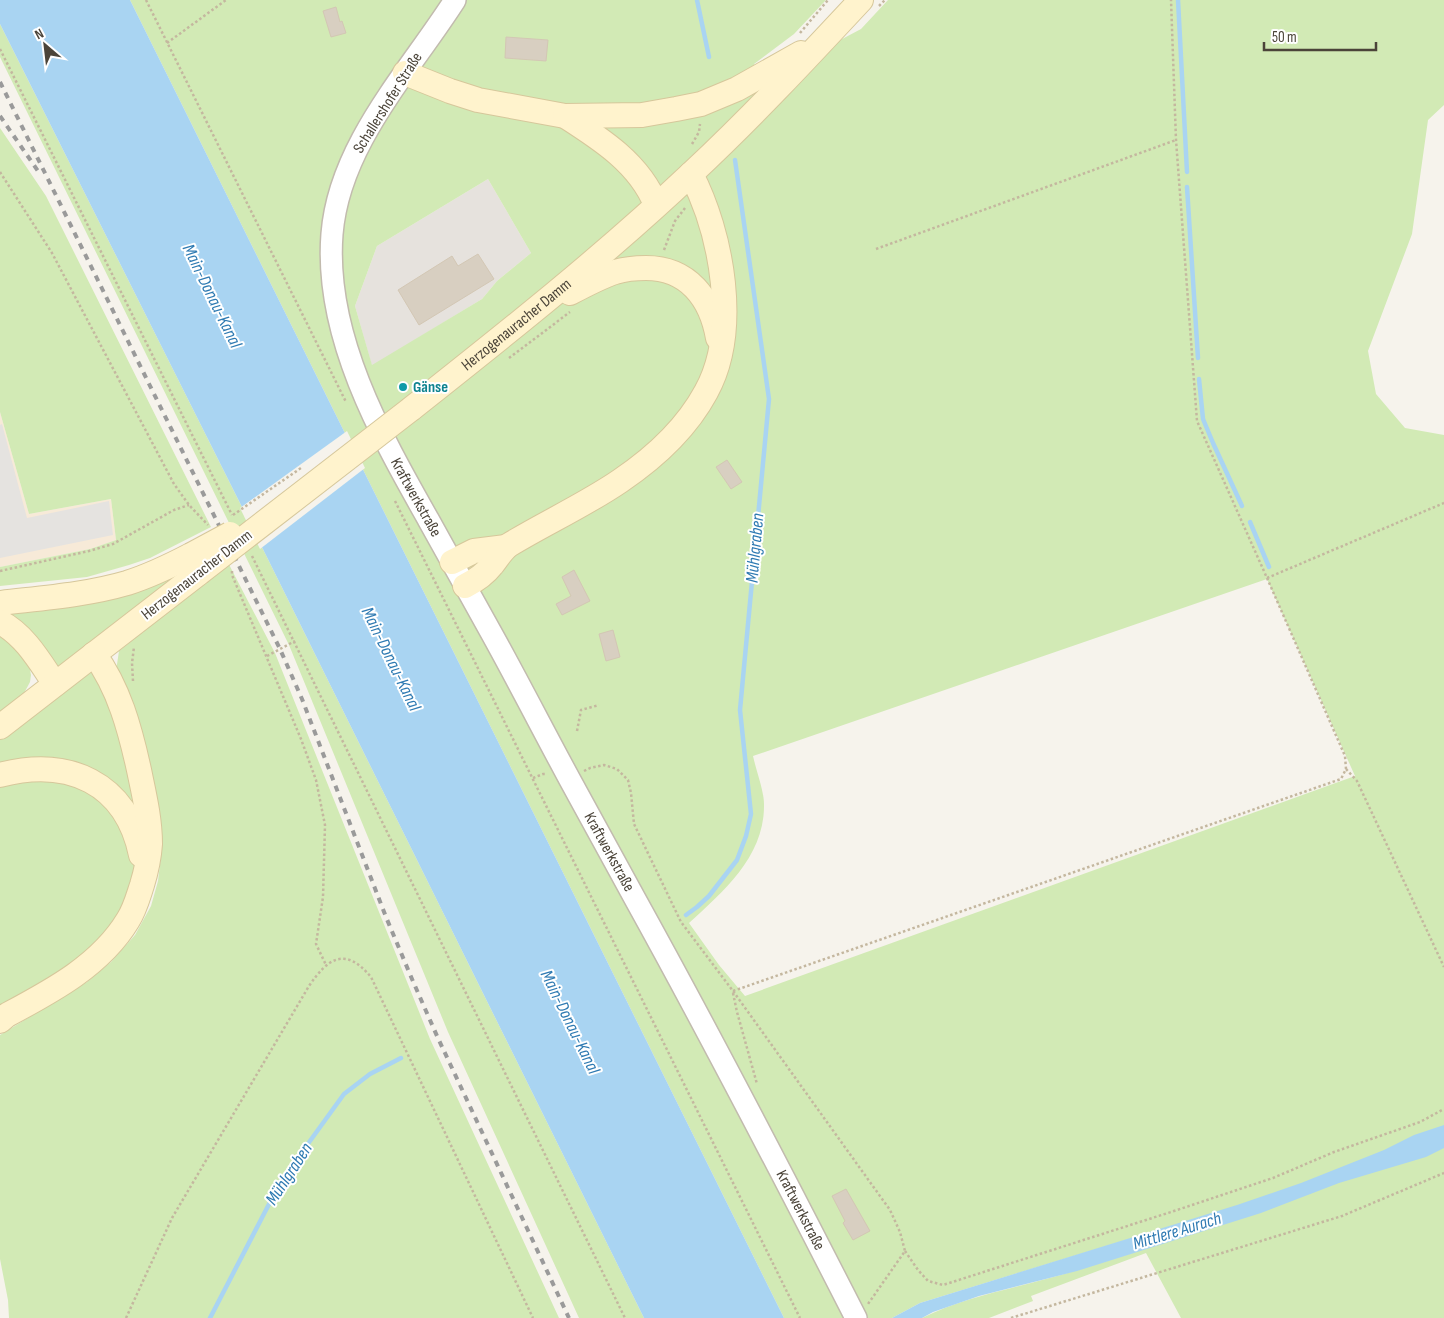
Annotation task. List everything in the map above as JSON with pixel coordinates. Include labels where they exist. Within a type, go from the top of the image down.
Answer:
[{"type":"main road","name":"Herzogenauracher Damm","points":[[0,727],[94,654],[195,564],[295,498],[524,319],[612,245],[691,174],[759,107],[861,0]]},
{"type":"main road","points":[[405,73],[478,100],[565,116],[642,115],[701,104],[737,89],[824,40]]},
{"type":"main road","points":[[565,116],[594,134],[631,166],[648,188],[656,205]]},
{"type":"main road","points":[[452,562],[474,552],[506,547],[620,482],[671,439],[692,415],[707,391],[716,368],[720,347],[725,313],[724,295],[711,221],[701,193],[691,174]]},
{"type":"main road","points":[[524,319],[588,284],[616,272],[634,268],[657,268],[683,277],[704,297],[717,330],[720,347]]},
{"type":"main road","points":[[465,586],[483,575],[506,547]]},
{"type":"main road","points":[[0,603],[97,590],[195,564]]},
{"type":"main road","points":[[0,622],[13,630],[26,642],[56,684]]},
{"type":"main road","points":[[2,1017],[68,980],[93,961],[113,941],[136,905],[145,874],[150,844],[148,822],[136,758],[121,703],[102,664],[94,654]]},
{"type":"main road","points":[[0,775],[20,771],[54,770],[70,773],[94,783],[115,800],[129,819],[139,845],[145,874]]},
{"type":"street","name":"Schallershofer Straße","points":[[362,388],[339,319],[333,285],[332,235],[337,206],[345,177],[356,152],[383,105],[455,0]]},
{"type":"street","name":"Kraftwerkstraße","points":[[362,388],[390,451],[861,1312]]},
{"type":"path","points":[[146,0],[348,406]]},
{"type":"path","points":[[168,43],[226,0]]},
{"type":"path","points":[[794,38],[828,0]]},
{"type":"path","points":[[733,991],[1341,779],[1346,769],[1345,756],[1197,421],[1176,140],[1171,0]]},
{"type":"path","points":[[0,49],[231,518],[303,466]]},
{"type":"path","points":[[690,146],[699,132],[701,104]]},
{"type":"path","points":[[876,249],[1176,140]]},
{"type":"path","points":[[0,172],[52,253],[174,484],[189,505],[210,527]]},
{"type":"path","points":[[392,494],[800,1318]]},
{"type":"path","points":[[1267,578],[1444,503]]},
{"type":"path","points":[[0,571],[113,544],[174,510],[189,505]]},
{"type":"path","points":[[251,553],[625,1318]]},
{"type":"path","points":[[232,566],[232,575],[301,739],[316,780],[321,801],[325,825],[323,897],[316,944],[326,965]]},
{"type":"path","points":[[267,656],[294,641]]},
{"type":"path","points":[[577,731],[581,710],[599,705]]},
{"type":"path","points":[[590,768],[604,765],[617,769],[628,780],[634,824],[681,922],[733,991],[890,1210],[900,1232],[905,1251],[928,1281],[943,1285],[1171,1212],[1272,1178],[1334,1152],[1420,1122],[1444,1110]]},
{"type":"path","points":[[1346,769],[1357,781],[1444,967]]},
{"type":"path","points":[[126,1318],[172,1218],[309,986],[326,965],[340,959],[349,958],[371,977],[533,1318]]},
{"type":"path","points":[[733,991],[736,1012],[757,1085]]},
{"type":"path","points":[[1011,1318],[1342,1216],[1444,1173]]},
{"type":"path","points":[[861,1312],[905,1251]]},
{"type":"shaded area","points":[[488,179],[531,253],[497,281],[482,299],[372,366],[355,306],[377,246]]},
{"type":"shaded area","points":[[0,412],[29,514],[111,499],[116,540],[90,549],[0,567]]},
{"type":"shaded area","points":[[2,424],[27,518],[109,501],[113,535],[0,558],[0,425]]},
{"type":"green space","points":[[130,0],[826,0],[794,34],[754,64],[761,82],[861,29],[888,0],[1444,0],[1444,105],[1428,120],[1412,234],[1368,351],[1376,394],[1405,428],[1444,435],[1444,1318],[1181,1318],[1146,1253],[1031,1296],[1033,1301],[989,1318],[922,1318],[966,1301],[1068,1273],[1144,1249],[1139,1236],[920,1303],[892,1318],[784,1318]],"holes":[[[488,179],[531,253],[497,281],[482,299],[372,365],[355,306],[377,246]],[[1267,579],[1355,776],[745,996],[719,965],[689,923],[716,898],[740,871],[758,840],[764,799],[753,756]]]},
{"type":"green space","points":[[0,24],[644,1318],[579,1318],[448,1032],[289,645],[0,57]]},
{"type":"green space","points":[[0,128],[46,196],[211,527],[150,558],[87,577],[0,586],[0,567],[90,549],[116,540],[111,499],[29,514],[0,412]]},
{"type":"green space","points":[[222,551],[275,653],[430,1039],[559,1318],[9,1318],[8,1300],[0,1259],[0,1035],[87,982],[111,962],[135,935],[151,906],[158,881],[162,848],[154,784],[128,700],[116,671],[119,651]]},
{"type":"green space","points":[[177,571],[178,576],[55,671],[0,610]]},
{"type":"green space","points":[[0,630],[29,664],[31,675],[30,682],[23,695],[0,713]]},
{"type":"green space","points":[[89,670],[92,671],[109,694],[140,811],[112,789],[0,769],[0,740]]},
{"type":"green space","points":[[55,775],[112,805],[136,865],[130,901],[109,933],[65,971],[0,1008],[0,781]]},
{"type":"water","name":"Main-Donau-Kanal","points":[[0,0],[130,0],[784,1318],[644,1318],[0,24]]},
{"type":"water","name":"Mittlere Aurach","points":[[1444,1125],[1444,1148],[1426,1157],[1339,1183],[1261,1213],[1077,1271],[979,1296],[933,1312],[922,1318],[892,1318],[920,1303],[1237,1205],[1301,1183],[1384,1150],[1414,1135]]},
{"type":"pier","points":[[347,431],[365,468],[260,549],[240,508]]},
{"type":"building","points":[[336,7],[340,22],[342,21],[346,33],[331,37],[323,11]]},
{"type":"building","points":[[506,37],[548,40],[546,61],[505,58]]},
{"type":"building","points":[[478,254],[494,279],[419,325],[398,290],[452,256],[458,266]]},
{"type":"building","points":[[727,460],[742,482],[731,489],[716,467]]},
{"type":"building","points":[[574,570],[590,601],[562,615],[556,604],[571,596],[562,577]]},
{"type":"building","points":[[613,630],[620,657],[606,661],[599,634]]},
{"type":"building","points":[[846,1189],[870,1231],[853,1240],[843,1223],[845,1221],[832,1196]]},
{"type":"waterway","points":[[697,0],[709,57]]},
{"type":"waterway","points":[[1178,0],[1187,172]]},
{"type":"waterway","name":"Mühlgraben","points":[[686,915],[709,896],[737,860],[746,836],[751,814],[740,710],[769,399],[735,160]]},
{"type":"waterway","points":[[1187,187],[1198,358]]},
{"type":"waterway","points":[[1199,379],[1203,419],[1242,506]]},
{"type":"waterway","points":[[1250,522],[1269,567]]},
{"type":"waterway","name":"Mühlgraben","points":[[210,1318],[281,1181],[344,1094],[370,1074],[401,1058]]},
{"type":"railway","points":[[0,82],[280,649],[302,699],[386,917],[412,979],[569,1318]]},
{"type":"railway","points":[[0,116],[38,171]]},
{"type":"place","name":"Gänse","points":[[403,387]]}]
